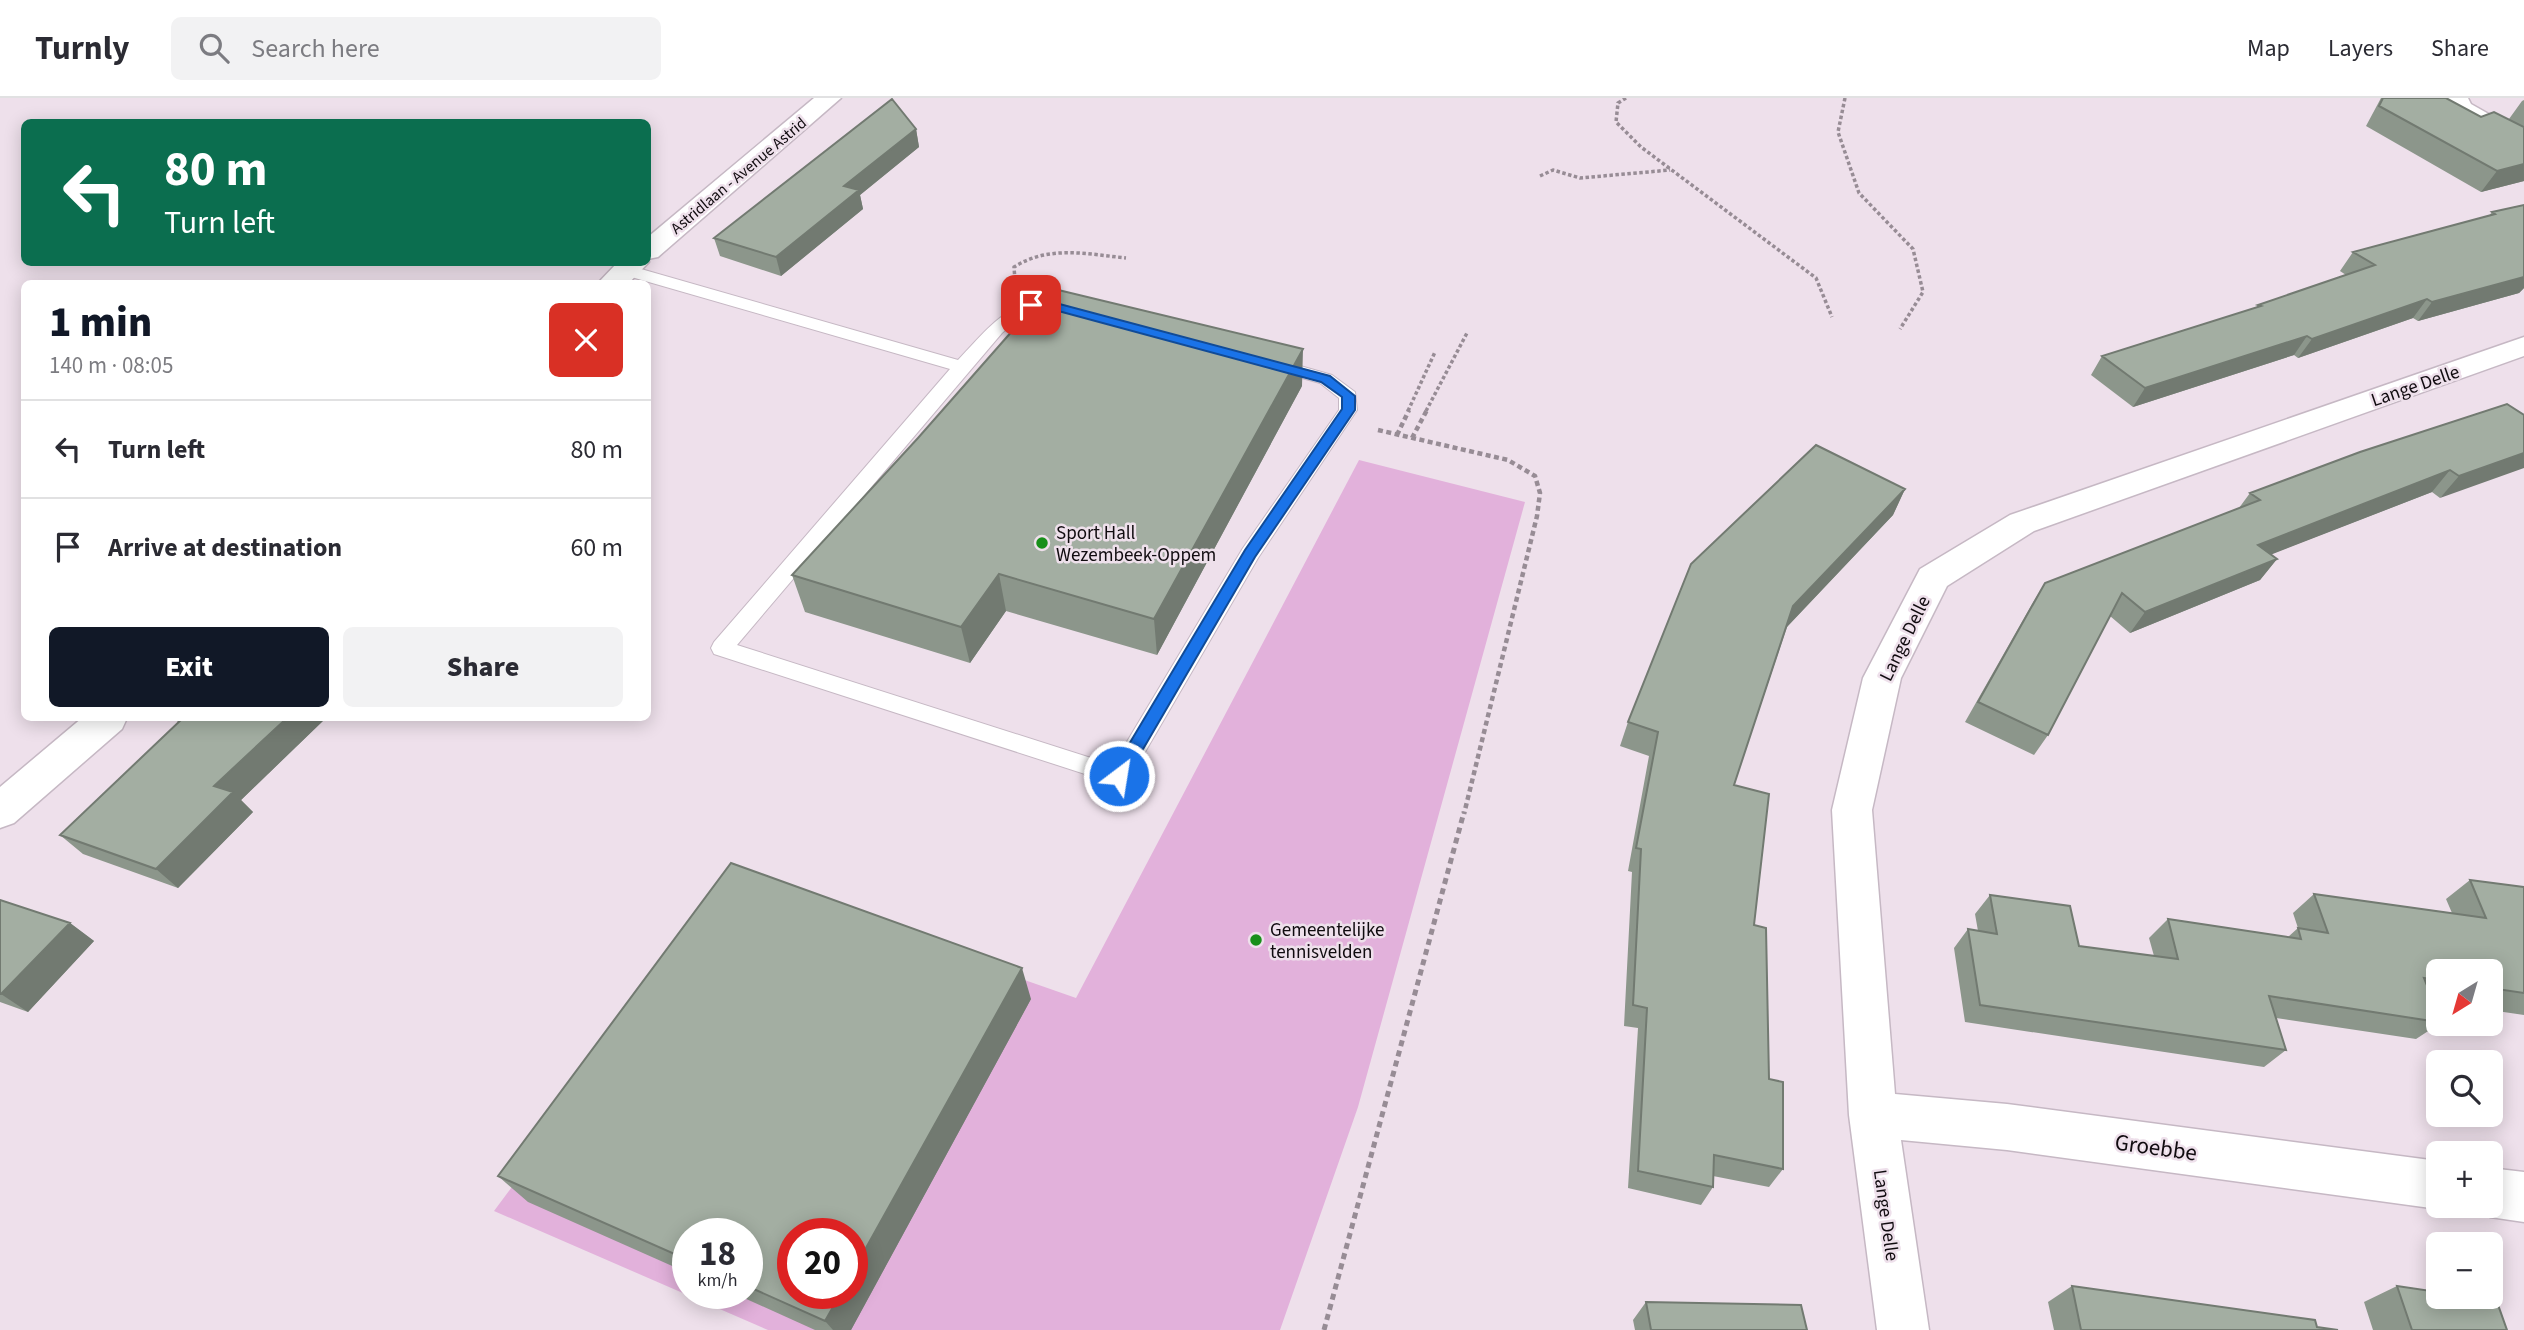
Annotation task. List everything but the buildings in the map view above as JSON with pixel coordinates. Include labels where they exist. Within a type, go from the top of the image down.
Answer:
[{"type":"street","name":"Astridlaan - Avenue Astrid","points":[[651,249],[829,98]]},
{"type":"street","points":[[2456,98],[2460,108],[2524,144]]},
{"type":"street","name":"Lange Delle","points":[[1903,1330],[1874,1115],[1852,810],[1882,678],[1933,578],[2022,523],[2524,346]]},
{"type":"street","points":[[0,811],[105,721]]},
{"type":"street","name":"Groebbe","points":[[1874,1115],[2007,1126],[2426,1183]]},
{"type":"street","points":[[2503,1194],[2524,1197]]},
{"type":"lane","points":[[630,267],[962,367]]},
{"type":"lane","points":[[1091,316],[1052,306],[1031,305],[1014,313],[962,367],[722,648],[1119,776],[1250,553],[1349,410],[1348,396],[1326,379],[1247,358]]},
{"type":"path","points":[[1626,98],[1618,103],[1616,122],[1641,147],[1816,278],[1832,317]]},
{"type":"path","points":[[1844,98],[1838,132],[1859,193],[1913,249],[1923,292],[1900,329]]},
{"type":"path","points":[[1540,176],[1553,170],[1580,178],[1671,170]]},
{"type":"path","points":[[1031,305],[1016,291],[1014,267],[1024,259],[1049,252],[1126,258]]},
{"type":"path","points":[[1412,438],[1467,333]]},
{"type":"path","points":[[1397,435],[1435,352]]},
{"type":"path","points":[[1324,1330],[1488,728],[1540,493],[1535,476],[1508,460],[1340,422]]},
{"type":"shaded area","name":"Gemeentelijke tennisvelden","points":[[1359,460],[1525,502],[1358,1107],[1280,1330],[768,1330],[720,1309],[763,1309],[763,1218],[672,1218],[672,1288],[494,1211],[741,881],[1076,998]]},
{"type":"place","name":"Sport Hall Wezembeek-Oppem","points":[[1042,543]]},
{"type":"place","name":"Gemeentelijke tennisvelden","points":[[1256,940]]},
{"type":"route","points":[[1031,305],[1052,306],[1326,379],[1348,396],[1349,410],[1250,553],[1119,776]]}]
